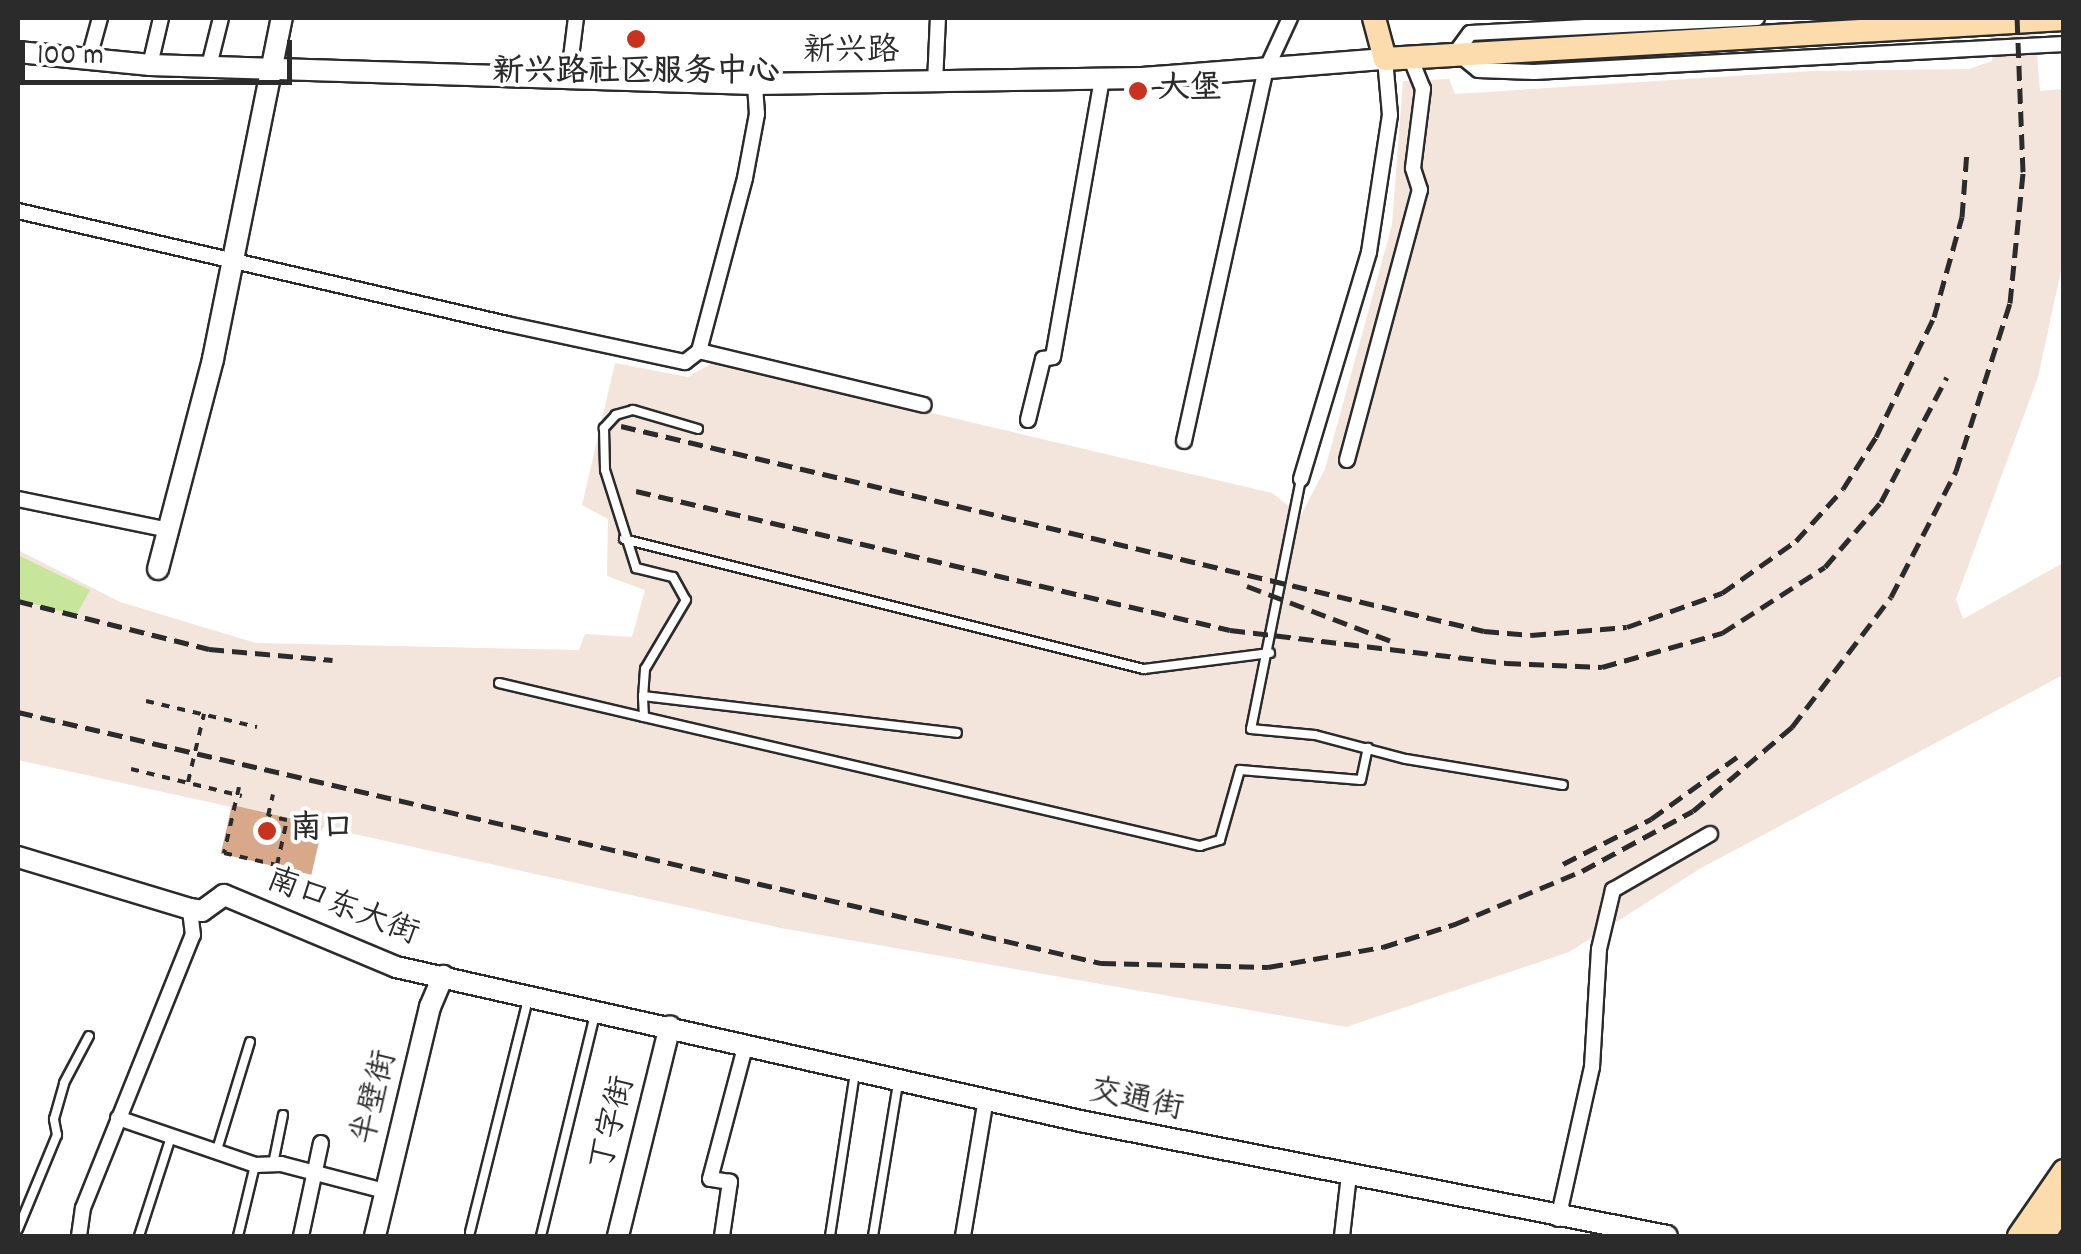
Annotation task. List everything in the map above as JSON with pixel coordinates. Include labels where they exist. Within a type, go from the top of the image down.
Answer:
[{"type":"main road","points":[[1374,18],[1385,59],[2064,19]]},
{"type":"main road","points":[[2019,1236],[2064,1172]]},
{"type":"main road","points":[[2042,1236],[2064,1206]]},
{"type":"street","points":[[89,58],[100,18]]},
{"type":"street","points":[[150,65],[161,18]]},
{"type":"street","points":[[209,66],[221,18]]},
{"type":"street","points":[[158,569],[235,260],[268,68],[282,18]]},
{"type":"street","points":[[568,81],[576,18]]},
{"type":"street","points":[[935,83],[938,18]]},
{"type":"street","points":[[1184,441],[1265,72],[1290,18]]},
{"type":"street","points":[[1512,33],[1524,18]]},
{"type":"street","points":[[1757,18],[1470,33],[1456,52],[1478,70],[1534,72],[2064,44]]},
{"type":"street","name":"新兴路","points":[[18,52],[150,65],[754,84],[1102,79],[1265,72],[1385,59]]},
{"type":"street","points":[[1347,460],[1420,190],[1413,168],[1422,90],[1410,56]]},
{"type":"street","points":[[1301,479],[1369,252],[1390,115],[1385,59]]},
{"type":"street","points":[[1028,420],[1043,359],[1053,357],[1102,79]]},
{"type":"street","points":[[18,211],[684,362],[699,351],[744,178],[758,114],[754,84]]},
{"type":"street","points":[[699,351],[924,405]]},
{"type":"street","points":[[18,499],[169,530]]},
{"type":"street","points":[[1558,1219],[1592,1067],[1600,949],[1613,890],[1710,834]]},
{"type":"street","name":"南口东大街","points":[[18,857],[190,909],[202,911],[224,895],[396,967],[596,1010]]},
{"type":"street","points":[[79,1236],[118,1118],[193,934],[190,909]]},
{"type":"street","name":"半壁街","points":[[375,1236],[430,1007],[444,976]]},
{"type":"street","name":"交通街","points":[[596,1010],[986,1100],[1558,1219],[1668,1236]]},
{"type":"street","name":"丁字街","points":[[618,1236],[670,1026]]},
{"type":"street","points":[[722,1236],[730,1182],[710,1179],[746,1044]]},
{"type":"street","points":[[962,1236],[986,1100]]},
{"type":"street","points":[[118,1118],[170,1140],[254,1164],[273,1164],[385,1190]]},
{"type":"street","points":[[301,1236],[321,1143]]},
{"type":"street","points":[[1342,1236],[1349,1176]]},
{"type":"lane","points":[[644,717],[644,669],[686,600],[673,577],[636,568],[605,470],[604,428],[616,415],[633,410],[698,430]]},
{"type":"lane","points":[[1301,479],[1270,653],[1252,729],[1563,784]]},
{"type":"lane","points":[[624,539],[1144,668],[1270,653]]},
{"type":"lane","points":[[500,684],[1200,846],[1220,840],[1240,770],[1361,780],[1368,748]]},
{"type":"lane","points":[[643,696],[957,733]]},
{"type":"lane","points":[[470,1232],[529,994]]},
{"type":"lane","points":[[540,1236],[596,1010]]},
{"type":"lane","points":[[18,1228],[57,1135],[54,1119],[64,1083],[89,1036]]},
{"type":"lane","points":[[216,1153],[250,1042]]},
{"type":"lane","points":[[830,1236],[855,1069]]},
{"type":"lane","points":[[872,1236],[899,1079]]},
{"type":"lane","points":[[273,1164],[284,1115]]},
{"type":"lane","points":[[139,1236],[170,1140]]},
{"type":"lane","points":[[238,1236],[254,1164]]},
{"type":"path","points":[[146,701],[258,727]]},
{"type":"path","points":[[188,783],[204,714]]},
{"type":"path","points":[[131,770],[242,796]]},
{"type":"path","points":[[239,787],[224,853],[277,865]]},
{"type":"path","points":[[264,914],[287,820],[268,816],[273,795]]},
{"type":"shaded area","points":[[1990,18],[2034,18],[2040,91],[2063,89],[2064,257],[2038,377],[1956,599],[1963,619],[2063,563],[2063,675],[1701,868],[1569,952],[1346,1027],[781,928],[18,760],[18,550],[120,602],[256,643],[579,650],[585,634],[632,637],[645,590],[607,576],[608,519],[582,505],[615,363],[688,377],[714,362],[1272,493],[1301,515],[1325,469],[1392,225],[1403,81],[1449,79],[1455,94],[1812,71],[1969,69],[1992,61]]},
{"type":"green space","points":[[18,555],[90,590],[76,616],[18,599]]},
{"type":"building","points":[[232,805],[323,826],[311,875],[221,854]]},
{"type":"railway","points":[[18,712],[1101,963],[1268,967],[1383,947],[1455,924],[1582,871],[1693,811],[1792,727],[1891,597],[1956,471],[2010,303],[2023,172],[2017,18]]},
{"type":"railway","points":[[621,426],[1484,631],[1531,635],[1627,627],[1722,593],[1796,541],[1843,489],[1876,437],[1934,317],[1962,217],[1967,150]]},
{"type":"railway","points":[[636,491],[1230,630],[1506,663],[1602,667],[1722,633],[1825,567],[1881,502],[1947,377]]},
{"type":"railway","points":[[1247,586],[1391,641]]},
{"type":"railway","points":[[18,601],[209,649],[333,660]]},
{"type":"railway","points":[[1563,864],[1651,819],[1737,757]]},
{"type":"place","name":"新兴路社区服务中心","points":[[636,39]]},
{"type":"place","name":"大堡","points":[[1138,91]]},
{"type":"place","name":"南口","points":[[267,831]]}]
